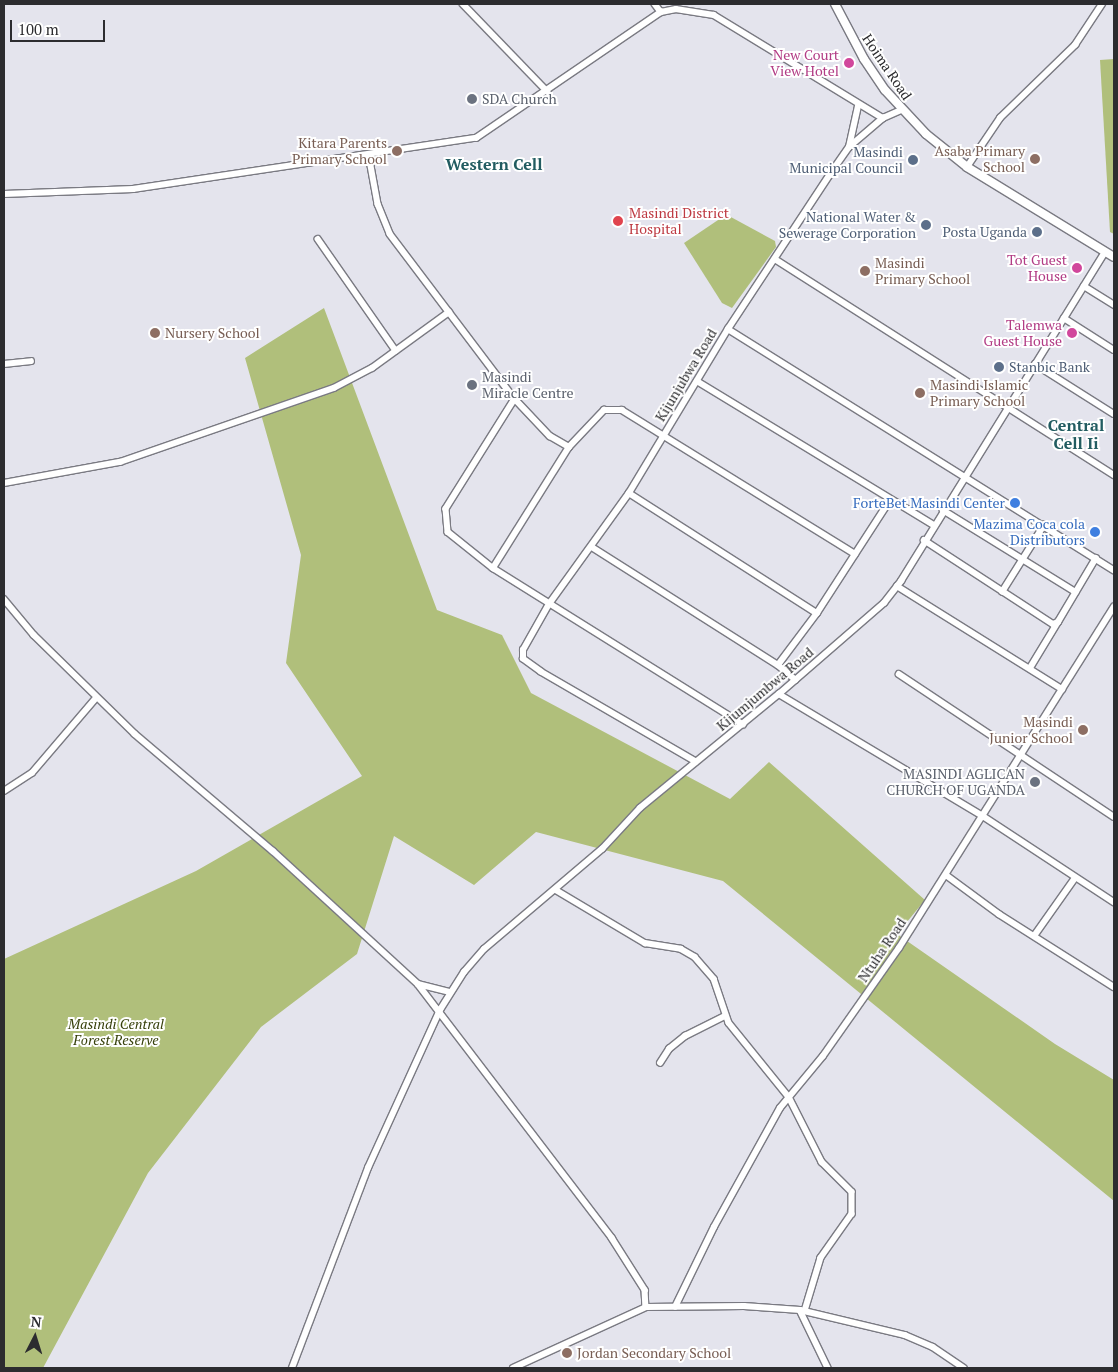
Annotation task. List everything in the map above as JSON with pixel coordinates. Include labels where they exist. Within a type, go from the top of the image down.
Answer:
[{"type":"main road","name":"Hoima Road","points":[[835,4],[864,59],[901,110],[967,167],[1114,258]]},
{"type":"street","points":[[463,4],[548,92]]},
{"type":"street","points":[[655,4],[661,12]]},
{"type":"street","points":[[967,167],[1000,118],[1075,45],[1102,4]]},
{"type":"street","points":[[4,194],[133,189],[476,138],[548,92],[661,12],[676,8],[714,15],[858,106],[883,118]]},
{"type":"street","points":[[849,147],[858,106]]},
{"type":"street","name":"Kijunjubwa Road","points":[[696,762],[541,672],[524,660],[522,653],[549,604],[592,547],[629,493],[728,329],[849,147],[883,118],[901,110]]},
{"type":"street","points":[[369,155],[378,204],[390,234],[515,399],[550,436],[569,447]]},
{"type":"street","points":[[318,239],[396,351]]},
{"type":"street","name":"Kijumjumbwa Road","points":[[292,1368],[360,1186],[440,1010],[474,958],[602,849],[640,808],[780,694],[859,626],[897,586],[964,475],[1105,252]]},
{"type":"street","points":[[775,259],[1114,475]]},
{"type":"street","points":[[1084,286],[1114,305]]},
{"type":"street","points":[[4,483],[120,462],[248,419],[348,382],[396,351],[449,312]]},
{"type":"street","points":[[1064,318],[1114,350]]},
{"type":"street","points":[[728,329],[1114,570]]},
{"type":"street","points":[[4,364],[31,361]]},
{"type":"street","points":[[1035,364],[1114,414]]},
{"type":"street","points":[[697,381],[934,525]]},
{"type":"street","points":[[515,399],[446,509],[448,532],[493,568],[742,724]]},
{"type":"street","points":[[493,568],[569,447],[604,410],[613,408],[622,410],[854,554]]},
{"type":"street","points":[[629,493],[817,613]]},
{"type":"street","points":[[778,665],[817,613],[890,500]]},
{"type":"street","points":[[943,510],[1021,560],[1076,592]]},
{"type":"street","points":[[1002,592],[1044,525]]},
{"type":"street","points":[[924,540],[1047,621],[1058,622]]},
{"type":"street","points":[[592,547],[778,665],[796,680]]},
{"type":"street","points":[[1030,668],[1096,558]]},
{"type":"street","points":[[897,586],[1062,689]]},
{"type":"street","points":[[4,599],[96,698],[273,851],[418,984],[440,1010],[468,1053],[612,1238],[645,1290],[646,1307]]},
{"type":"street","name":"Ntuha Road","points":[[675,1307],[714,1227],[776,1115],[858,1006],[946,875],[1114,607]]},
{"type":"street","points":[[899,674],[1114,817]]},
{"type":"street","points":[[780,694],[983,816],[1114,902]]},
{"type":"street","points":[[4,791],[32,773],[96,698]]},
{"type":"street","points":[[946,875],[1034,936],[1114,987]]},
{"type":"street","points":[[1034,936],[1075,878]]},
{"type":"street","points":[[556,890],[645,943],[689,953],[714,978],[725,1016],[789,1097],[822,1162],[854,1197],[850,1219],[821,1258],[802,1310],[828,1368]]},
{"type":"street","points":[[418,984],[450,992]]},
{"type":"street","points":[[660,1063],[670,1049],[685,1036],[725,1016]]},
{"type":"street","points":[[513,1368],[526,1365],[646,1307],[802,1310],[905,1335],[933,1348],[964,1368]]},
{"type":"green space","points":[[1114,59],[1114,234],[1110,232],[1100,60]]},
{"type":"green space","points":[[729,216],[775,241],[776,247],[732,308],[722,303],[684,243],[721,218]]},
{"type":"green space","name":"Masindi Central Forest Reserve","points":[[324,308],[437,610],[502,635],[531,693],[730,799],[769,762],[925,900],[897,934],[1055,1044],[1114,1080],[1114,1201],[723,881],[536,832],[474,885],[394,836],[357,954],[261,1027],[148,1173],[43,1368],[4,1368],[4,959],[196,871],[362,776],[286,663],[301,555],[245,358]]},
{"type":"place","name":"New Court View Hotel","points":[[849,63]]},
{"type":"place","name":"SDA Church","points":[[472,99]]},
{"type":"place","name":"Kitara Parents Primary School","points":[[397,151]]},
{"type":"place","name":"Asaba Primary School","points":[[1035,159]]},
{"type":"place","name":"Masindi Municipal Council","points":[[913,160]]},
{"type":"place","name":"Masindi District Hospital","points":[[618,221]]},
{"type":"place","name":"National Water & Sewerage Corporation","points":[[926,225]]},
{"type":"place","name":"Posta Uganda","points":[[1037,232]]},
{"type":"place","name":"Tot Guest House","points":[[1077,268]]},
{"type":"place","name":"Masindi Primary School","points":[[865,271]]},
{"type":"place","name":"Nursery School","points":[[155,333]]},
{"type":"place","name":"Talemwa Guest House","points":[[1072,333]]},
{"type":"place","name":"Stanbic Bank","points":[[999,367]]},
{"type":"place","name":"Masindi Miracle Centre","points":[[472,385]]},
{"type":"place","name":"Masindi Islamic Primary School","points":[[920,393]]},
{"type":"place","name":"ForteBet Masindi Center","points":[[1015,503]]},
{"type":"place","name":"Mazima Coca cola Distributors","points":[[1095,532]]},
{"type":"place","name":"Masindi Junior School","points":[[1083,730]]},
{"type":"place","name":"MASINDI AGLICAN CHURCH OF UGANDA","points":[[1035,782]]},
{"type":"place","name":"Jordan Secondary School","points":[[567,1353]]},
{"type":"district","name":"Western Cell","points":[[494,164]]},
{"type":"district","name":"Central Cell Ii","points":[[1076,434]]}]
